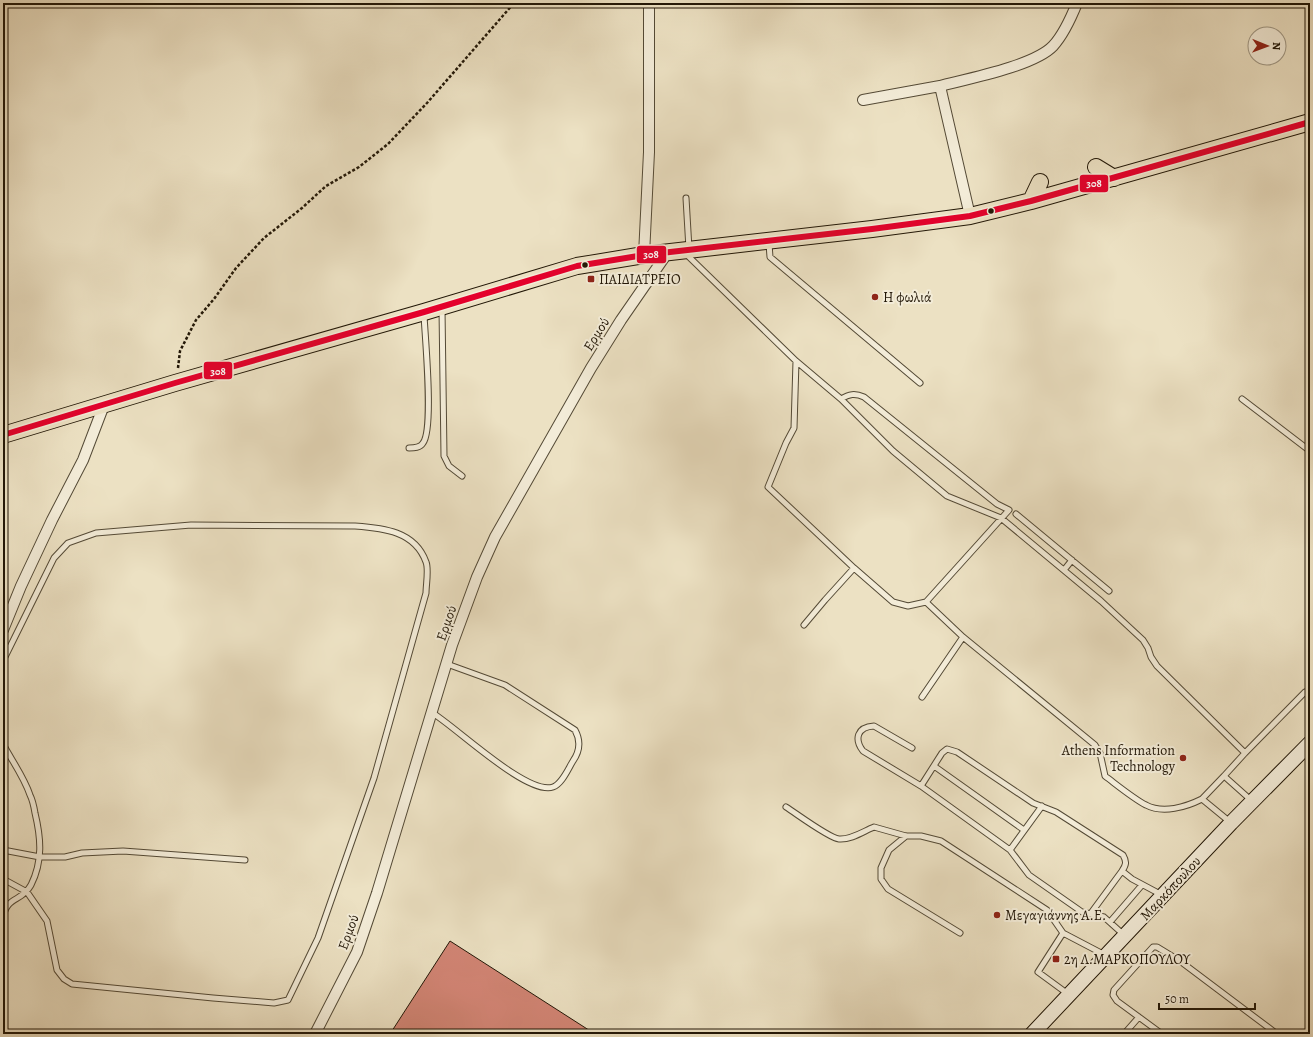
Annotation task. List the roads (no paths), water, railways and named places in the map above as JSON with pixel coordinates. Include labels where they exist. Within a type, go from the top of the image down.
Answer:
[{"type":"main road","points":[[3,435],[175,383],[424,312],[577,266],[644,254],[872,229],[970,216],[1031,202],[1218,147],[1310,122]]},
{"type":"main road","points":[[1096,167],[1114,178]]},
{"type":"main road","points":[[1031,202],[1040,182]]},
{"type":"main road","name":"Μαρκόπουλου","points":[[1032,1034],[1252,801],[1310,743]]},
{"type":"street","points":[[644,254],[649,152],[649,3]]},
{"type":"street","points":[[863,100],[940,86],[998,71],[1034,59],[1052,46],[1067,25],[1078,3]]},
{"type":"street","points":[[940,86],[970,216]]},
{"type":"street","name":"Ερμού","points":[[315,1034],[357,952],[392,844],[431,712],[477,577],[494,537],[591,368],[622,320],[680,250]]},
{"type":"street","points":[[3,630],[21,586],[52,520],[83,460],[104,405]]},
{"type":"lane","points":[[686,198],[680,250],[796,361],[841,399],[893,451],[947,496],[1001,518],[1101,601],[1143,640],[1157,666],[1244,753]]},
{"type":"lane","points":[[768,241],[770,257],[920,383]]},
{"type":"lane","points":[[442,306],[444,456],[448,466],[462,476]]},
{"type":"lane","points":[[409,448],[420,447],[424,442],[427,431],[428,380],[424,312]]},
{"type":"lane","points":[[796,361],[794,428],[786,443],[768,487],[854,568],[893,602],[908,606],[926,602],[1009,510],[997,504],[864,397],[858,394],[851,394],[841,399]]},
{"type":"lane","points":[[1242,399],[1310,451]]},
{"type":"lane","points":[[1016,514],[1109,591]]},
{"type":"lane","points":[[3,661],[54,558],[68,543],[96,533],[191,525],[355,526],[381,528],[400,533],[418,548],[427,563],[426,593],[374,778],[318,938],[288,1000],[274,1003],[205,998],[72,984],[57,970],[47,921],[27,892],[3,879]]},
{"type":"lane","points":[[1064,570],[1072,560]]},
{"type":"lane","points":[[804,626],[854,568]]},
{"type":"lane","points":[[926,602],[963,637],[1095,745],[1100,753],[1105,776],[1146,806],[1158,809],[1182,807],[1202,799],[1244,753],[1306,692],[1310,690]]},
{"type":"lane","points":[[922,698],[963,637]]},
{"type":"lane","points":[[431,712],[501,766],[543,788],[552,788],[558,785],[578,754],[578,737],[575,730],[505,686],[447,664]]},
{"type":"lane","points":[[912,748],[874,726],[867,726],[859,733],[857,740],[858,745],[863,751],[921,786],[1010,850],[1029,875],[1082,912],[1104,917],[1125,936]]},
{"type":"lane","points":[[3,744],[30,795],[40,834],[40,856],[35,877],[27,892],[8,903],[3,918]]},
{"type":"lane","points":[[921,786],[942,753],[947,749],[957,752],[1033,803],[1056,812],[1123,855],[1126,859],[1126,865],[1091,913]]},
{"type":"lane","points":[[934,766],[1024,830]]},
{"type":"lane","points":[[1224,776],[1252,801]]},
{"type":"lane","points":[[1202,799],[1231,823]]},
{"type":"lane","points":[[1010,850],[1042,806]]},
{"type":"lane","points":[[786,807],[830,835],[839,839],[850,838],[874,827],[906,836],[921,836],[941,841],[1047,910],[1063,933],[1106,956]]},
{"type":"lane","points":[[906,836],[889,850],[881,868],[881,880],[888,889],[960,933]]},
{"type":"lane","points":[[3,850],[40,856],[65,857],[82,853],[123,851],[245,860]]},
{"type":"lane","points":[[1122,871],[1132,879],[1162,896]]},
{"type":"lane","points":[[1110,922],[1142,885]]},
{"type":"lane","points":[[1063,933],[1038,972],[1069,995]]},
{"type":"lane","points":[[1162,1034],[1117,1002],[1113,996],[1114,990],[1153,947],[1157,947],[1180,961],[1277,1034]]},
{"type":"lane","points":[[1124,1034],[1139,1017]]},
{"type":"place","name":"ΠΑΙΔΙΑΤΡΕΙΟ","points":[[591,279]]},
{"type":"place","name":"Η φωλιά","points":[[875,297]]},
{"type":"place","name":"Athens Information Technology","points":[[1183,758]]},
{"type":"place","name":"Μεγαγιάννης Α.Ε.","points":[[997,915]]},
{"type":"place","name":"2η Λ.ΜΑΡΚΟΠΟΥΛΟΥ","points":[[1056,959]]}]
